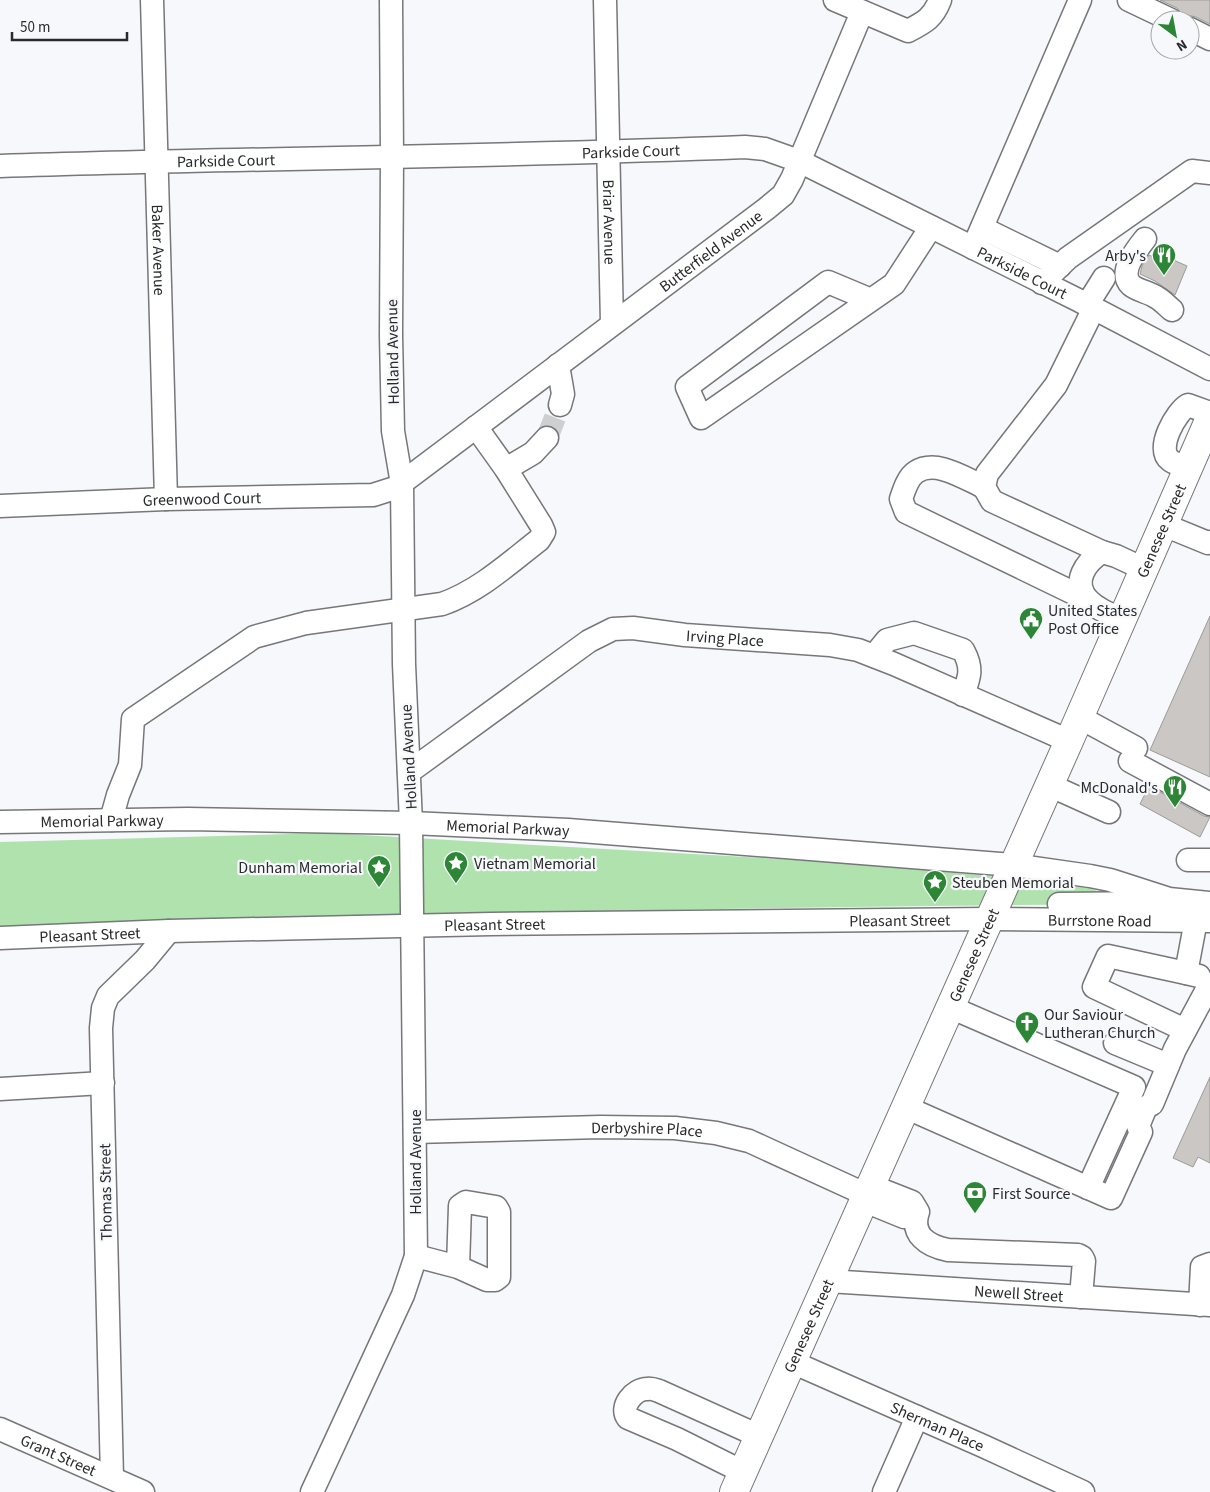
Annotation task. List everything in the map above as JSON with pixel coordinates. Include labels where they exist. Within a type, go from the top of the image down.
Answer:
[{"type":"main road","name":"Genesee Street","points":[[738,1482],[1074,729],[1210,418]]},
{"type":"street","name":"Baker Avenue","points":[[152,0],[155,161],[166,499]]},
{"type":"street","name":"Holland Avenue","points":[[312,1492],[403,1294],[416,1256],[411,823],[404,664],[402,484],[393,431],[391,335],[392,157],[390,0]]},
{"type":"street","name":"Briar Avenue","points":[[605,0],[612,324]]},
{"type":"street","points":[[835,0],[908,31],[927,22],[936,11],[940,0]]},
{"type":"street","points":[[1060,266],[977,238],[1080,0]]},
{"type":"street","points":[[1129,0],[1150,10]]},
{"type":"street","name":"Butterfield Avenue","points":[[402,484],[782,195],[792,179],[862,12]]},
{"type":"street","name":"Parkside Court","points":[[0,166],[608,152],[745,147],[765,149],[799,161],[931,227],[977,238],[1042,283],[1210,369]]},
{"type":"street","points":[[1042,283],[1068,258],[1192,171],[1210,173]]},
{"type":"street","points":[[871,300],[828,282],[687,386],[702,418],[894,284],[931,227]]},
{"type":"street","points":[[1145,239],[1127,271],[1127,278],[1132,285],[1157,297],[1172,310]]},
{"type":"street","points":[[984,486],[987,474],[1056,385],[1104,278]]},
{"type":"street","points":[[558,365],[563,394],[560,405]]},
{"type":"street","points":[[1188,468],[1170,460],[1165,454],[1164,448],[1170,431],[1182,409],[1188,405],[1210,414]]},
{"type":"street","points":[[111,820],[118,795],[130,765],[133,719],[254,637],[306,623],[442,604],[454,600],[483,583],[539,540],[544,532],[541,525],[506,469],[476,427]]},
{"type":"street","points":[[506,469],[534,453],[547,438]]},
{"type":"street","points":[[1122,619],[1107,613],[1088,600],[906,512],[901,499],[907,484],[915,472],[929,467],[943,470],[984,486],[992,501],[1102,552],[1116,556],[1144,569]]},
{"type":"street","name":"Greenwood Court","points":[[0,506],[166,499],[373,495],[402,484]]},
{"type":"street","points":[[1164,525],[1209,544]]},
{"type":"street","points":[[1088,600],[1083,592],[1080,580],[1085,566],[1102,552]]},
{"type":"street","name":"Irving Place","points":[[409,772],[589,641],[613,629],[632,628],[685,635],[830,645],[858,650],[963,694],[1074,729],[1133,754],[1210,804]]},
{"type":"street","points":[[874,656],[887,640],[914,633],[963,650],[969,662],[969,680],[963,694]]},
{"type":"street","points":[[1049,785],[1109,812]]},
{"type":"street","name":"Memorial Parkway","points":[[0,822],[188,819],[411,823],[568,830],[1013,865]]},
{"type":"street","points":[[1188,860],[1210,860]]},
{"type":"street","name":"Burrstone Road","points":[[1013,865],[1110,880],[1204,912]]},
{"type":"street","name":"Pleasant Street","points":[[0,938],[169,931],[491,924],[652,924],[992,911],[1204,912]]},
{"type":"street","points":[[1186,973],[1204,912]]},
{"type":"street","name":"Thomas Street","points":[[112,1478],[102,1084],[101,1028],[103,1008],[108,996],[145,960],[169,931]]},
{"type":"street","points":[[1186,1030],[1094,988],[1108,956],[1210,978]]},
{"type":"street","points":[[905,1107],[1111,1198],[1141,1132],[1138,1126],[1146,1107],[1152,1104],[1168,1065],[1210,984]]},
{"type":"street","points":[[950,1007],[1134,1087],[1088,1188]]},
{"type":"street","points":[[1115,1043],[1168,1065]]},
{"type":"street","points":[[0,1089],[102,1084]]},
{"type":"street","name":"Derbyshire Place","points":[[415,1132],[600,1127],[674,1128],[716,1133],[749,1141],[866,1195]]},
{"type":"street","points":[[866,1195],[884,1191],[912,1202],[918,1212],[915,1220],[918,1231],[933,1247],[948,1250],[1078,1255],[1084,1261],[1081,1297]]},
{"type":"street","points":[[416,1256],[458,1267]]},
{"type":"street","points":[[1205,1305],[1202,1267],[1210,1264]]},
{"type":"street","name":"Newell Street","points":[[828,1281],[1205,1305]]},
{"type":"street","name":"Sherman Place","points":[[792,1362],[1083,1492]]},
{"type":"street","points":[[738,1482],[677,1439],[628,1418],[625,1414],[625,1408],[637,1392],[646,1388],[660,1390],[759,1436]]},
{"type":"street","points":[[884,1492],[917,1417]]},
{"type":"street","name":"Grant Street","points":[[0,1429],[143,1492]]},
{"type":"green space","points":[[327,833],[849,863],[1076,884],[1136,904],[568,912],[0,927],[0,842]]},
{"type":"building","points":[[1160,0],[1210,0],[1210,24],[1200,19],[1200,10],[1179,10]]},
{"type":"building","name":"Arby's","points":[[1149,255],[1156,258],[1157,255],[1168,260],[1169,258],[1187,266],[1175,295],[1155,281],[1140,274],[1142,266]]},
{"type":"building","points":[[1210,616],[1210,777],[1150,750]]},
{"type":"building","name":"McDonald's","points":[[1149,786],[1204,816],[1210,817],[1200,837],[1140,804]]},
{"type":"building","points":[[1210,1077],[1210,1163],[1198,1157],[1193,1167],[1173,1158]]},
{"type":"tunnel","points":[[547,438],[560,405]]},
{"type":"place","name":"Arby's","points":[[1164,276]]},
{"type":"place","name":"United States Post Office","points":[[1031,640]]},
{"type":"place","name":"McDonald's","points":[[1175,808]]},
{"type":"place","name":"Vietnam Memorial","points":[[456,884]]},
{"type":"place","name":"Dunham Memorial","points":[[379,888]]},
{"type":"place","name":"Steuben Memorial","points":[[935,903]]},
{"type":"place","name":"Our Saviour Lutheran Church","points":[[1027,1044]]},
{"type":"place","name":"First Source","points":[[975,1214]]}]
